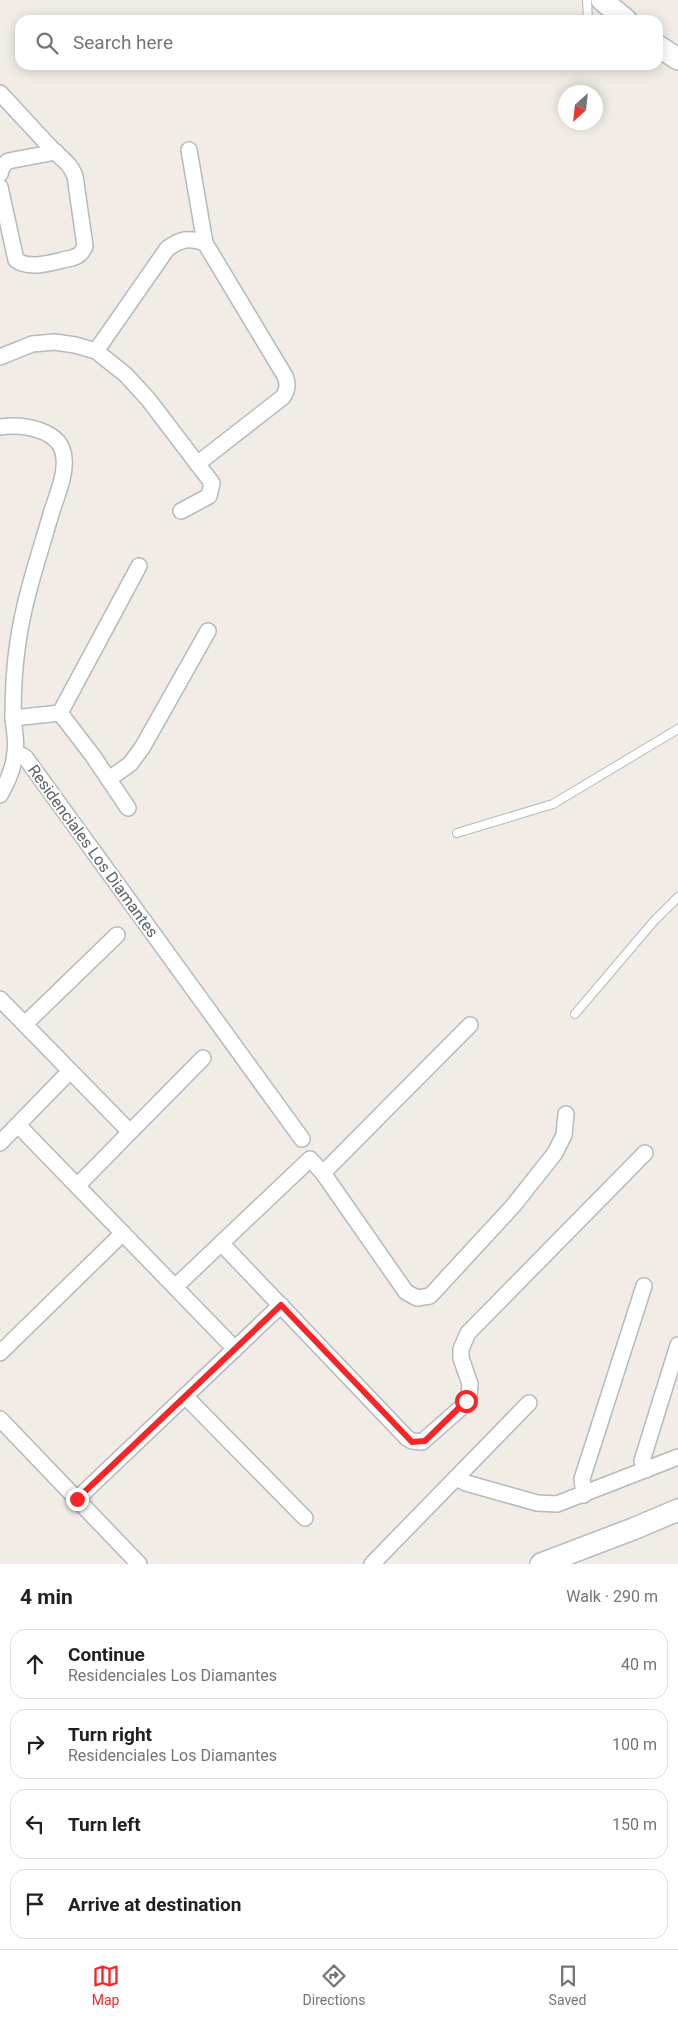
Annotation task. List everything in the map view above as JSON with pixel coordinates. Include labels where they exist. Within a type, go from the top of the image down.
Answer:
[{"type":"street","points":[[602,0],[620,15]]},
{"type":"street","points":[[663,49],[678,59]]},
{"type":"street","points":[[0,92],[56,152],[69,163],[75,176],[85,246],[78,256],[31,265],[23,265],[16,260],[0,187]]},
{"type":"street","points":[[188,150],[205,243],[288,384],[287,392],[283,396],[197,464]]},
{"type":"street","points":[[0,174],[2,167],[8,162],[56,152]]},
{"type":"street","points":[[96,351],[167,249],[184,240],[195,239],[205,243]]},
{"type":"street","points":[[0,357],[32,344],[55,342],[75,344],[96,351],[126,375],[148,399],[212,483],[209,496],[181,511]]},
{"type":"street","name":"Residenciales Los Diamantes","points":[[0,427],[18,426],[46,433],[55,439],[61,447],[64,458],[62,479],[27,598],[18,641],[14,679],[13,718],[16,752],[25,757],[302,1139]]},
{"type":"street","points":[[60,714],[139,566]]},
{"type":"street","points":[[109,779],[130,764],[142,748],[208,631]]},
{"type":"street","points":[[13,718],[60,714]]},
{"type":"street","points":[[60,714],[109,779],[128,808]]},
{"type":"street","points":[[0,795],[8,778],[16,752]]},
{"type":"street","points":[[25,1024],[117,935]]},
{"type":"street","points":[[0,999],[130,1132]]},
{"type":"street","points":[[323,1173],[470,1025]]},
{"type":"street","points":[[77,1186],[203,1058]]},
{"type":"street","points":[[0,1143],[70,1071]]},
{"type":"street","points":[[175,1287],[308,1160],[312,1160],[406,1292],[417,1298],[426,1297],[433,1293],[532,1184],[561,1143],[566,1114]]},
{"type":"street","points":[[18,1125],[235,1349]]},
{"type":"street","points":[[221,1243],[407,1438],[416,1442],[425,1441],[463,1406],[469,1396],[470,1384],[461,1358],[464,1341],[473,1326],[645,1153]]},
{"type":"street","points":[[0,1353],[123,1233]]},
{"type":"street","points":[[584,1495],[582,1479],[644,1286]]},
{"type":"street","points":[[77,1499],[281,1305]]},
{"type":"street","points":[[646,1470],[642,1461],[678,1345]]},
{"type":"street","points":[[186,1396],[305,1518]]},
{"type":"street","points":[[372,1564],[529,1403]]},
{"type":"street","points":[[0,1419],[139,1564]]},
{"type":"street","points":[[456,1478],[548,1505],[584,1495],[678,1457]]},
{"type":"street","points":[[541,1564],[678,1510]]},
{"type":"lane","points":[[587,0],[588,15]]},
{"type":"lane","points":[[457,833],[553,804],[678,729]]},
{"type":"lane","points":[[575,1014],[654,921],[678,897]]},
{"type":"route","points":[[77,1499],[281,1305],[412,1442],[419,1443],[425,1441],[466,1401]]}]
